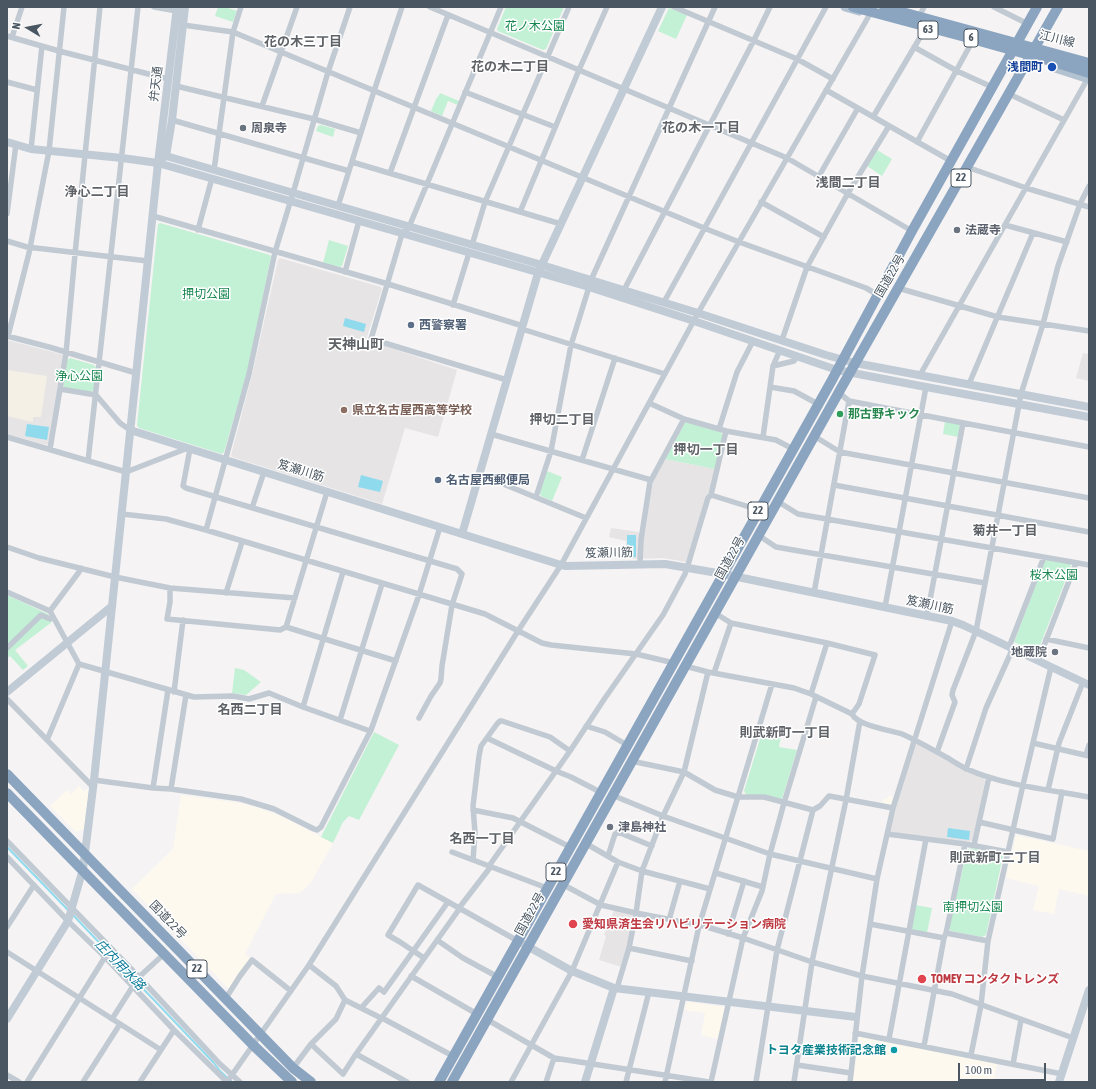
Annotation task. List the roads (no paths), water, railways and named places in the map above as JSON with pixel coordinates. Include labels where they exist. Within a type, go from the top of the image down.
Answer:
[{"type":"highway","name":"6","points":[[853,7],[965,37],[1046,56]]},
{"type":"highway","name":"6","points":[[884,7],[1046,56],[1089,75]]},
{"type":"highway","name":"国道22号","points":[[439,1082],[837,370],[912,231],[1037,7]]},
{"type":"highway","name":"国道22号","points":[[452,1082],[838,392],[1058,7]]},
{"type":"highway","points":[[1046,56],[1089,64]]},
{"type":"highway","name":"国道22号","points":[[7,774],[293,1068],[312,1082]]},
{"type":"highway","name":"22","points":[[7,793],[253,1045],[292,1082]]},
{"type":"main road","name":"63","points":[[845,7],[873,10],[925,29],[1011,53]]},
{"type":"main road","name":"63","points":[[892,7],[922,11],[1018,42]]},
{"type":"main road","name":"江川線","points":[[1018,42],[1089,59]]},
{"type":"main road","points":[[1011,53],[1089,75]]},
{"type":"street","points":[[22,7],[9,37],[168,80]]},
{"type":"street","points":[[63,7],[49,151],[31,248],[7,336],[136,373]]},
{"type":"street","points":[[50,449],[66,353],[100,7]]},
{"type":"street","points":[[88,461],[138,7]]},
{"type":"street","points":[[154,7],[177,9],[183,25]]},
{"type":"street","points":[[158,163],[166,156],[172,120],[185,7]]},
{"type":"street","points":[[198,230],[213,174],[233,32],[241,7]]},
{"type":"street","points":[[262,106],[297,7]]},
{"type":"street","points":[[206,530],[249,374],[275,252],[328,72],[350,7]]},
{"type":"street","points":[[338,206],[402,7]]},
{"type":"street","points":[[430,7],[787,158],[912,231]]},
{"type":"street","points":[[501,7],[409,227],[402,234],[371,339],[507,380]]},
{"type":"street","points":[[453,304],[485,202],[569,7]]},
{"type":"street","points":[[520,212],[607,7]]},
{"type":"street","points":[[462,534],[540,269],[662,7]]},
{"type":"street","points":[[674,7],[797,58],[833,79]]},
{"type":"street","points":[[536,498],[551,451],[572,344],[590,284],[715,7]]},
{"type":"street","points":[[624,290],[770,7]]},
{"type":"street","points":[[664,302],[826,7]]},
{"type":"street","points":[[994,7],[1028,24]]},
{"type":"street","name":"弁天通","points":[[7,1019],[68,920],[83,870],[106,672],[158,163],[177,9]]},
{"type":"street","points":[[7,857],[174,1030],[227,1082],[309,965],[518,631],[561,565],[698,313],[873,10]]},
{"type":"street","points":[[390,173],[448,15]]},
{"type":"street","points":[[183,25],[233,32],[664,212],[739,242],[866,288],[878,295]]},
{"type":"street","points":[[873,117],[925,29]]},
{"type":"street","points":[[917,142],[972,42]]},
{"type":"street","points":[[31,149],[42,46]]},
{"type":"street","points":[[914,47],[957,71],[992,88]]},
{"type":"street","points":[[920,375],[1089,75]]},
{"type":"street","points":[[7,82],[37,90]]},
{"type":"street","points":[[176,86],[262,106],[361,133]]},
{"type":"street","points":[[826,90],[951,161]]},
{"type":"street","points":[[466,92],[555,127]]},
{"type":"street","points":[[1009,94],[1064,120]]},
{"type":"street","points":[[819,176],[858,108]]},
{"type":"street","points":[[172,120],[349,171]]},
{"type":"street","points":[[782,340],[807,267],[848,193],[889,126]]},
{"type":"street","points":[[7,142],[31,149],[122,158],[158,163],[213,174]]},
{"type":"street","points":[[7,214],[16,144]]},
{"type":"street","points":[[166,156],[213,174],[291,197],[402,234],[471,249]]},
{"type":"street","points":[[352,162],[561,224]]},
{"type":"street","points":[[967,167],[1026,188],[1089,207]]},
{"type":"street","points":[[937,752],[955,702],[952,693],[976,631],[1021,394],[1044,324],[1058,266],[1080,204],[1089,186]]},
{"type":"street","points":[[291,197],[338,206],[409,227],[471,249],[590,284],[837,370],[1089,417]]},
{"type":"street","points":[[761,202],[824,237]]},
{"type":"street","points":[[153,216],[453,304],[665,374]]},
{"type":"street","points":[[345,272],[360,221]]},
{"type":"street","points":[[1005,225],[1067,242]]},
{"type":"street","points":[[969,384],[1034,233]]},
{"type":"street","points":[[7,241],[31,248],[148,261]]},
{"type":"street","points":[[590,284],[624,290],[664,302],[842,360],[1089,406]]},
{"type":"street","points":[[898,288],[998,317],[1089,331]]},
{"type":"street","points":[[719,429],[737,372],[754,341]]},
{"type":"street","points":[[763,437],[773,366],[780,350]]},
{"type":"street","points":[[773,366],[794,361],[797,356]]},
{"type":"street","points":[[582,460],[615,358]]},
{"type":"street","points":[[770,387],[794,391],[818,404]]},
{"type":"street","points":[[885,607],[926,387]]},
{"type":"street","points":[[60,389],[96,395],[120,423],[130,430]]},
{"type":"street","points":[[838,392],[850,401],[1089,447]]},
{"type":"street","points":[[814,593],[850,401]]},
{"type":"street","points":[[649,403],[684,419],[726,431],[776,440],[793,449]]},
{"type":"street","points":[[640,564],[641,540],[651,480],[684,419]]},
{"type":"street","points":[[927,616],[963,423]]},
{"type":"street","name":"笈瀬川筋","points":[[130,430],[561,565],[665,564],[735,576],[952,621],[1086,683]]},
{"type":"street","points":[[311,1044],[343,1074],[459,908],[489,869],[663,615],[685,574],[708,498],[711,495],[726,431]]},
{"type":"street","points":[[491,434],[651,480]]},
{"type":"street","points":[[814,436],[840,452],[1089,498]]},
{"type":"street","points":[[7,437],[126,472],[189,449],[183,486],[186,488],[456,569],[462,574],[452,605],[440,683],[418,718]]},
{"type":"street","points":[[168,456],[172,443]]},
{"type":"street","points":[[252,508],[264,472]]},
{"type":"street","points":[[479,474],[586,518]]},
{"type":"street","points":[[834,485],[1089,532]]},
{"type":"street","points":[[286,627],[327,492]]},
{"type":"street","points":[[711,495],[759,510]]},
{"type":"street","points":[[777,502],[798,514],[1089,565]]},
{"type":"street","points":[[122,514],[166,519],[206,530],[485,614],[518,631],[551,645],[636,654],[674,663]]},
{"type":"street","points":[[7,700],[94,784],[171,789],[249,801],[274,809],[317,830],[321,827],[370,731],[419,595],[440,527]]},
{"type":"street","points":[[758,535],[776,547],[985,583]]},
{"type":"street","points":[[226,593],[242,542]]},
{"type":"street","points":[[7,547],[39,558],[170,588],[295,598]]},
{"type":"street","points":[[966,769],[986,708],[1011,648],[1044,557]]},
{"type":"street","points":[[1038,661],[1076,563]]},
{"type":"street","points":[[50,611],[81,568]]},
{"type":"street","points":[[303,707],[343,572]]},
{"type":"street","points":[[340,720],[382,584]]},
{"type":"street","points":[[170,588],[170,602],[167,619],[280,630],[286,627],[396,661]]},
{"type":"street","points":[[7,592],[50,611],[66,643],[79,664],[194,697],[233,696],[249,698],[269,693],[370,731]]},
{"type":"street","points":[[7,692],[112,606]]},
{"type":"street","points":[[715,613],[731,623],[827,643],[874,655],[859,704],[852,714]]},
{"type":"street","points":[[7,648],[41,615],[50,619],[53,618]]},
{"type":"street","points":[[153,788],[183,620]]},
{"type":"street","points":[[850,1082],[856,1017],[877,879],[893,808],[952,621]]},
{"type":"street","points":[[585,1082],[629,948],[642,871],[663,816],[684,772],[711,672],[731,623]]},
{"type":"street","points":[[1046,639],[1089,648]]},
{"type":"street","points":[[486,1019],[554,1058],[710,1082],[743,938],[763,887],[770,854],[814,696],[827,643]]},
{"type":"street","points":[[47,740],[79,664]]},
{"type":"street","points":[[685,666],[794,688],[852,714],[860,721],[915,740],[966,769],[989,777],[1023,785],[1089,797]]},
{"type":"street","points":[[970,1055],[981,1004],[988,941],[1023,785],[1052,667]]},
{"type":"street","points":[[1048,790],[1058,748],[1086,683]]},
{"type":"street","points":[[666,1082],[699,926],[772,684]]},
{"type":"street","points":[[171,789],[186,695]]},
{"type":"street","points":[[474,860],[475,833],[473,810],[479,756],[481,746],[497,724],[502,721],[550,737],[570,750]]},
{"type":"street","points":[[794,1082],[812,962],[846,800],[860,721]]},
{"type":"street","points":[[586,726],[605,732],[627,745]]},
{"type":"street","points":[[487,738],[571,777],[600,793],[612,795],[663,816],[726,839],[770,854],[877,879]]},
{"type":"street","points":[[1033,743],[1088,756],[1089,745]]},
{"type":"street","points":[[631,761],[684,772],[715,790],[738,797],[764,797],[813,810],[820,806],[829,796],[893,808]]},
{"type":"street","points":[[974,845],[989,777]]},
{"type":"street","points":[[980,822],[1053,839],[1062,792]]},
{"type":"street","points":[[473,810],[506,816],[521,821],[570,847]]},
{"type":"street","points":[[756,1082],[777,950],[813,810]]},
{"type":"street","points":[[608,856],[615,834],[618,832],[652,846]]},
{"type":"street","points":[[887,834],[974,845],[1008,852]]},
{"type":"street","points":[[889,1039],[926,839]]},
{"type":"street","points":[[7,841],[139,977],[220,1064],[240,1082]]},
{"type":"street","points":[[585,843],[618,862],[642,871],[710,889]]},
{"type":"street","points":[[924,1046],[934,990],[965,844]]},
{"type":"street","points":[[452,852],[548,888]]},
{"type":"street","points":[[511,1082],[572,971],[618,862]]},
{"type":"street","points":[[716,873],[763,887]]},
{"type":"street","points":[[670,920],[680,881]]},
{"type":"street","points":[[728,934],[744,881]]},
{"type":"street","points":[[562,884],[600,905],[699,926],[743,938],[812,962],[862,976],[952,994],[1073,1038]]},
{"type":"street","points":[[7,927],[34,885]]},
{"type":"street","points":[[424,958],[388,935],[418,885],[572,971],[615,988],[856,1017]]},
{"type":"street","points":[[361,1008],[379,988],[384,992],[448,902]]},
{"type":"street","points":[[870,924],[909,931],[988,941]]},
{"type":"street","points":[[437,940],[463,958],[498,977]]},
{"type":"street","points":[[629,948],[692,961]]},
{"type":"street","points":[[7,952],[161,1050]]},
{"type":"street","points":[[139,977],[164,954]]},
{"type":"street","points":[[27,1082],[105,957]]},
{"type":"street","points":[[226,998],[252,960],[291,990]]},
{"type":"street","points":[[309,965],[336,986],[345,1000],[454,1056]]},
{"type":"street","points":[[411,976],[477,1014]]},
{"type":"street","points":[[112,1019],[133,986]]},
{"type":"street","points":[[1059,1082],[1089,990]]},
{"type":"street","points":[[626,1082],[649,992]]},
{"type":"street","points":[[293,1068],[311,1044],[336,1019],[345,1000]]},
{"type":"street","points":[[1014,1064],[1022,1020]]},
{"type":"street","points":[[83,1082],[120,1024]]},
{"type":"street","points":[[140,1082],[174,1030]]},
{"type":"street","points":[[855,1033],[1062,1074]]},
{"type":"street","points":[[356,1054],[407,1082]]},
{"type":"street","points":[[546,1082],[554,1058]]},
{"type":"street","points":[[797,1065],[852,1073]]},
{"type":"street","points":[[7,1075],[19,1082]]},
{"type":"water","points":[[345,318],[366,324],[364,332],[343,326]]},
{"type":"water","points":[[27,424],[49,427],[47,440],[25,436]]},
{"type":"water","points":[[361,475],[383,481],[380,492],[358,487]]},
{"type":"water","points":[[627,535],[636,535],[636,557],[627,557]]},
{"type":"water","points":[[948,828],[970,831],[969,840],[947,837]]},
{"type":"waterway","name":"庄内用水路","points":[[7,847],[69,911]]},
{"type":"waterway","name":"庄内用水路","points":[[72,914],[232,1082]]},
{"type":"place","name":"浅間町","points":[[1052,67]]},
{"type":"place","name":"周泉寺","points":[[243,128]]},
{"type":"place","name":"法蔵寺","points":[[957,230]]},
{"type":"place","name":"西警察署","points":[[411,325]]},
{"type":"place","name":"県立名古屋西高等学校","points":[[344,410]]},
{"type":"place","name":"那古野キック","points":[[840,414]]},
{"type":"place","name":"名古屋西郵便局","points":[[438,480]]},
{"type":"place","name":"地蔵院","points":[[1055,652]]},
{"type":"place","name":"津島神社","points":[[610,827]]},
{"type":"place","name":"愛知県済生会リハビリテーション病院","points":[[573,924]]},
{"type":"place","name":"TOMEY コンタクトレンズ","points":[[922,979]]},
{"type":"place","name":"トヨタ産業技術記念館","points":[[894,1050]]},
{"type":"district","name":"花の木三丁目","points":[[303,42]]},
{"type":"district","name":"花の木二丁目","points":[[510,67]]},
{"type":"district","name":"花の木一丁目","points":[[701,128]]},
{"type":"district","name":"浅間二丁目","points":[[848,183]]},
{"type":"district","name":"浄心二丁目","points":[[97,192]]},
{"type":"district","name":"天神山町","points":[[356,345]]},
{"type":"district","name":"押切二丁目","points":[[562,420]]},
{"type":"district","name":"押切一丁目","points":[[706,450]]},
{"type":"district","name":"菊井一丁目","points":[[1005,531]]},
{"type":"district","name":"名西二丁目","points":[[250,710]]},
{"type":"district","name":"則武新町一丁目","points":[[785,733]]},
{"type":"district","name":"名西一丁目","points":[[482,839]]},
{"type":"district","name":"則武新町二丁目","points":[[995,858]]},
{"type":"park label","name":"花ノ木公園","points":[[535,26]]},
{"type":"park label","name":"押切公園","points":[[206,294]]},
{"type":"park label","name":"浄心公園","points":[[79,376]]},
{"type":"park label","name":"桜木公園","points":[[1054,575]]},
{"type":"park label","name":"南押切公園","points":[[973,907]]}]
